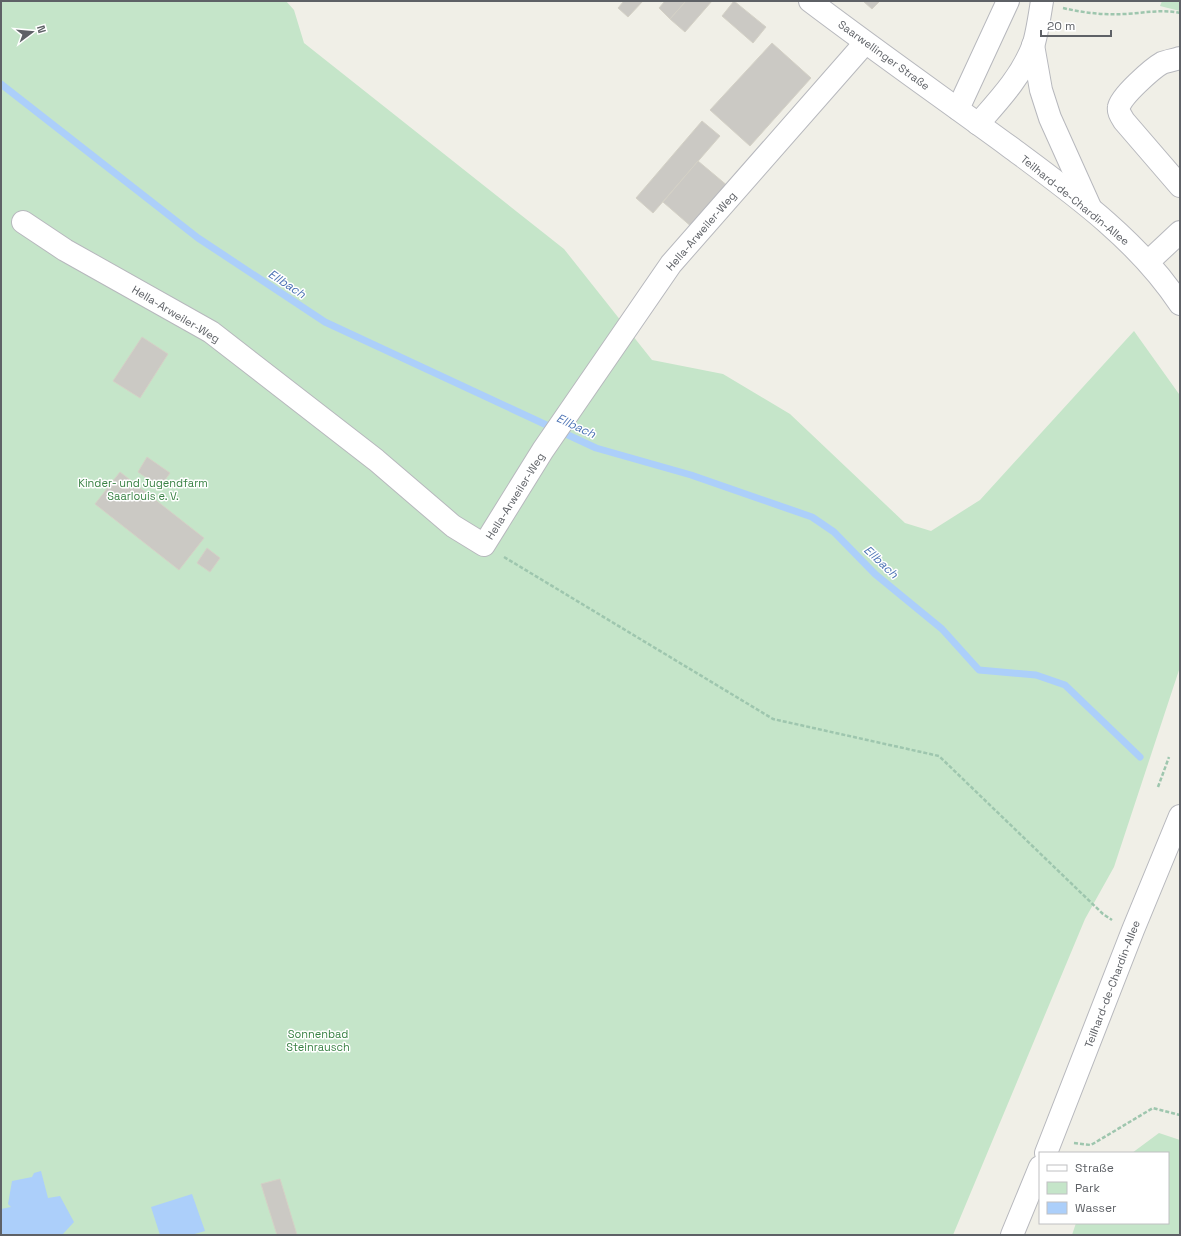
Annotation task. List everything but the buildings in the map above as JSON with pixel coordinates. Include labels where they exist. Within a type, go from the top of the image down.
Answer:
[{"type":"street","name":"Saarwellinger Straße","points":[[810,1],[865,43],[958,109]]},
{"type":"street","points":[[958,109],[1008,1]]},
{"type":"street","points":[[978,124],[1020,73],[1033,45],[1042,2]]},
{"type":"street","name":"Hella-Arweiler-Weg","points":[[23,222],[65,250],[211,332],[376,460],[453,526],[484,545],[543,450],[671,264],[865,43]]},
{"type":"street","points":[[1033,45],[1041,90],[1050,118],[1092,210]]},
{"type":"street","points":[[1180,58],[1163,63],[1153,69],[1124,97],[1118,110],[1124,121],[1180,186]]},
{"type":"street","name":"Teilhard-de-Chardin-Allee","points":[[958,109],[1092,210],[1119,233],[1148,262],[1180,304]]},
{"type":"street","points":[[1148,262],[1180,232]]},
{"type":"street","name":"Teilhard-de-Chardin-Allee","points":[[1049,1147],[1180,816]]},
{"type":"street","points":[[1012,1235],[1039,1170]]},
{"type":"path","points":[[1042,2],[1084,13],[1096,14],[1168,11],[1180,13]]},
{"type":"path","points":[[484,545],[773,719],[939,756],[1103,914],[1109,919],[1134,930]]},
{"type":"path","points":[[1158,787],[1169,757]]},
{"type":"path","points":[[1049,1147],[1091,1145],[1153,1108],[1180,1115]]},
{"type":"green space","points":[[1,1],[286,1],[294,10],[304,43],[564,249],[652,360],[723,374],[790,414],[905,523],[931,531],[980,500],[1134,331],[1179,394],[1180,400],[1180,667],[1114,867],[1085,919],[953,1235],[1,1235]]},
{"type":"green space","points":[[1162,1],[1180,1],[1180,11],[1160,6]]},
{"type":"green space","points":[[1159,1133],[1180,1140],[1180,1235],[1072,1235],[1076,1224],[1169,1224],[1169,1152],[1133,1152]]},
{"type":"water","points":[[41,1171],[48,1198],[60,1196],[74,1222],[62,1235],[1,1235],[1,1209],[11,1207],[8,1204],[12,1181],[32,1177],[34,1173]]},
{"type":"water","points":[[192,1194],[205,1231],[191,1235],[160,1235],[151,1207]]},
{"type":"waterway","name":"Ellbach","points":[[1,84],[198,238],[325,322],[596,448],[691,475],[812,517],[834,532],[875,574],[942,629],[979,670],[1036,675],[1065,685],[1140,757]]},
{"type":"park label","name":"Kinder- und Jugendfarm Saarlouis e. V.","points":[[143,489]]},
{"type":"park label","name":"Sonnenbad Steinrausch","points":[[318,1040]]}]
